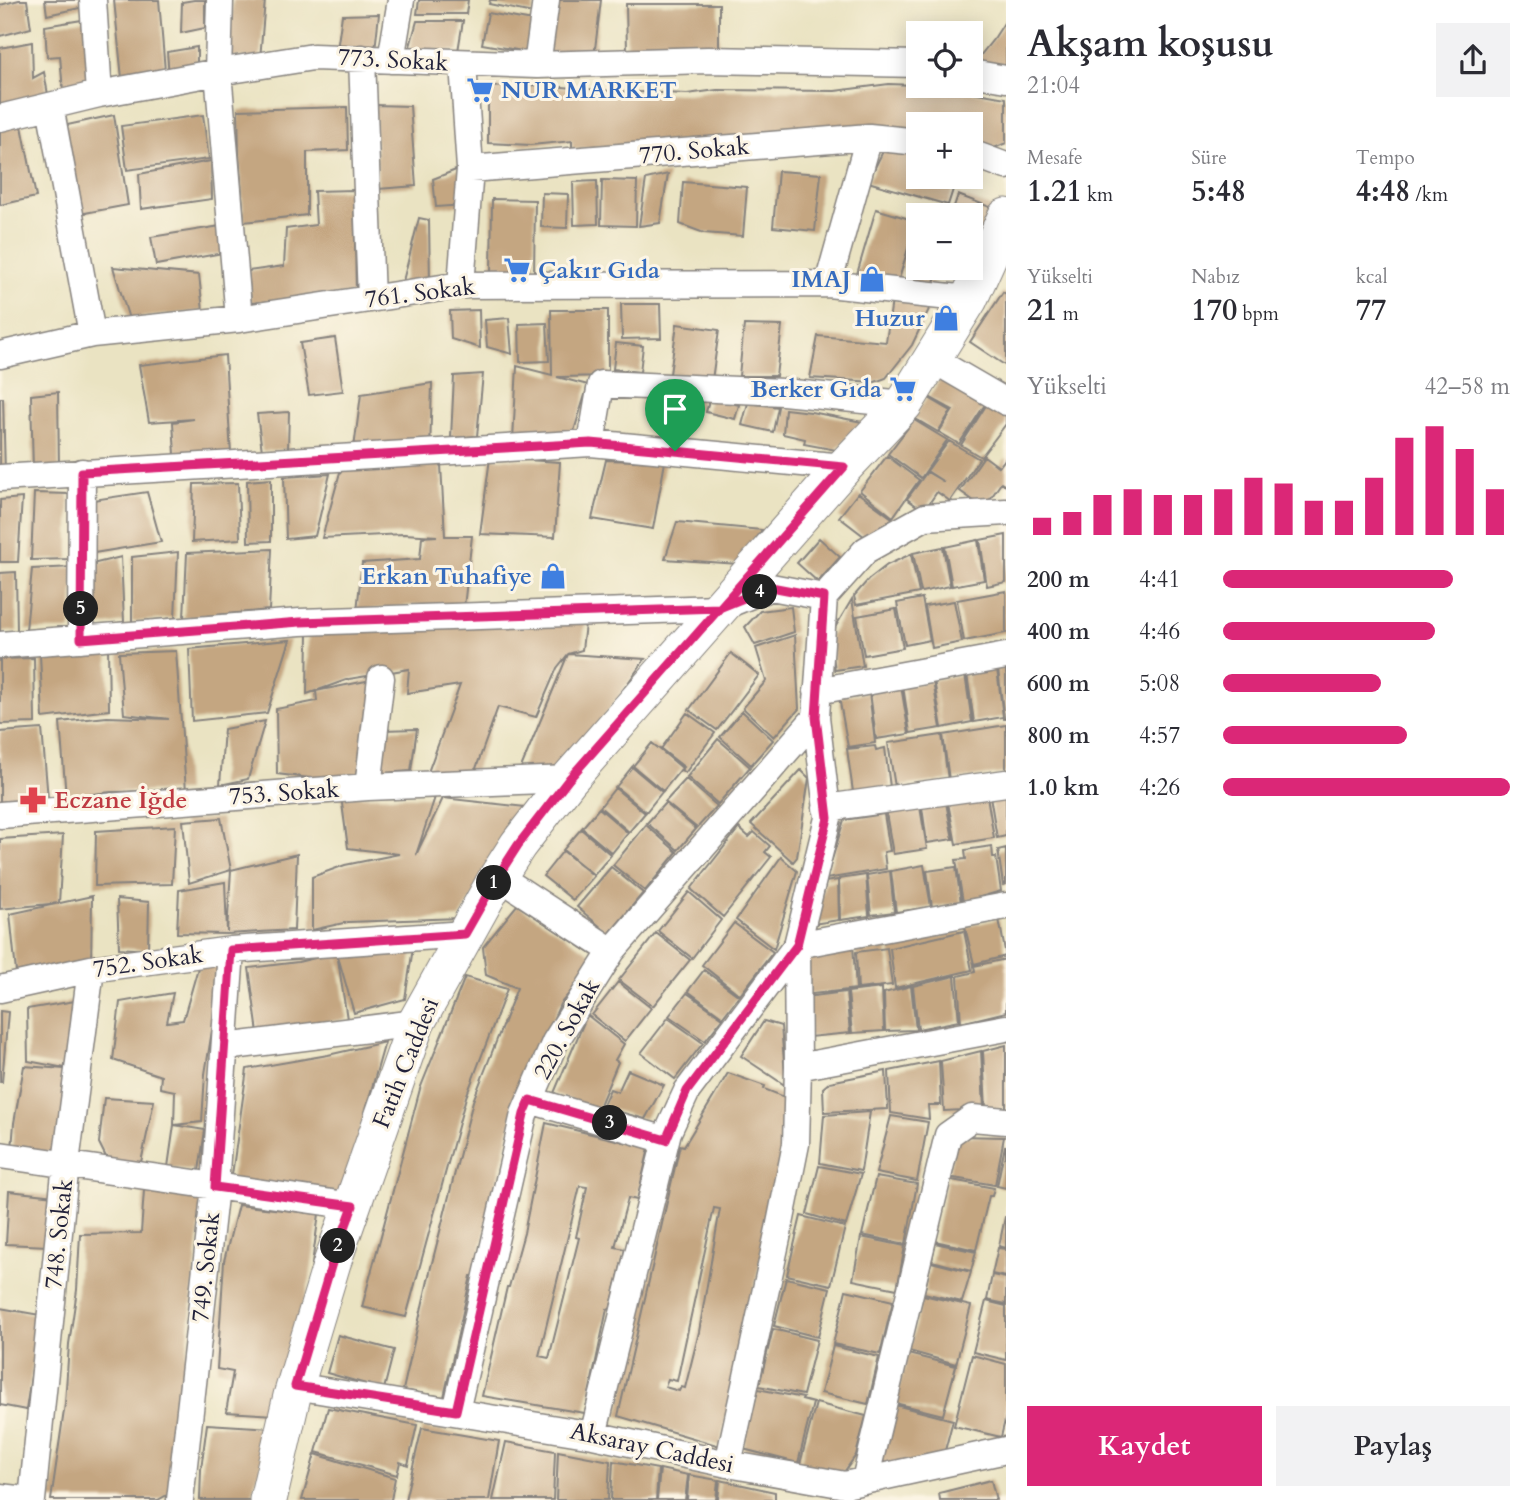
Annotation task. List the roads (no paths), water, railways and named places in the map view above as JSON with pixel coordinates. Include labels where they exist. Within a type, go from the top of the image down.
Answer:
[{"type":"main road","name":"Fatih Caddesi","points":[[268,1500],[295,1386],[332,1263],[416,1023],[498,876],[518,845],[569,779],[844,467],[904,404],[969,299],[1006,217]]},
{"type":"street","points":[[93,0],[99,94]]},
{"type":"street","points":[[220,0],[218,72],[239,319]]},
{"type":"street","points":[[391,60],[401,0]]},
{"type":"street","points":[[537,65],[546,0]]},
{"type":"street","name":"773. Sokak","points":[[0,118],[99,94],[313,57],[537,65],[708,60],[906,64]]},
{"type":"street","points":[[362,58],[370,299]]},
{"type":"street","points":[[461,285],[470,170],[463,64]]},
{"type":"street","points":[[983,75],[1006,79]]},
{"type":"street","points":[[50,106],[92,334]]},
{"type":"street","points":[[828,284],[869,137]]},
{"type":"street","name":"770. Sokak","points":[[470,170],[869,137],[906,141]]},
{"type":"street","points":[[983,157],[1006,166]]},
{"type":"street","name":"761. Sokak","points":[[0,355],[92,334],[239,319],[461,285],[828,284],[969,299]]},
{"type":"street","points":[[932,359],[1006,402]]},
{"type":"street","points":[[591,443],[601,384],[783,392],[904,404]]},
{"type":"street","points":[[0,478],[591,443],[844,467]]},
{"type":"street","points":[[81,639],[82,472]]},
{"type":"street","points":[[727,1464],[796,1144],[799,1067],[797,945],[828,818],[817,704],[824,597],[866,550],[925,517],[1006,512]]},
{"type":"street","points":[[0,645],[300,622],[719,608],[771,587],[824,597]]},
{"type":"street","points":[[817,704],[1006,656]]},
{"type":"street","points":[[368,787],[381,678]]},
{"type":"street","name":"220. Sokak","points":[[456,1411],[524,1114],[555,1042],[612,951],[817,704]]},
{"type":"street","name":"753. Sokak","points":[[0,815],[368,787],[569,779]]},
{"type":"street","points":[[826,808],[1006,783]]},
{"type":"street","points":[[498,876],[612,951]]},
{"type":"street","points":[[593,1434],[666,1140],[687,1091],[797,945],[1006,906]]},
{"type":"street","name":"752. Sokak","points":[[0,989],[91,969],[231,950],[465,934]]},
{"type":"street","name":"749. Sokak","points":[[180,1500],[215,1187],[231,950]]},
{"type":"street","name":"748. Sokak","points":[[32,1500],[66,1163],[91,969]]},
{"type":"street","points":[[225,1047],[416,1023]]},
{"type":"street","points":[[799,1067],[1006,1028]]},
{"type":"street","points":[[530,1100],[666,1140]]},
{"type":"street","points":[[851,1488],[948,1135],[972,1118],[1006,1121]]},
{"type":"street","points":[[0,1156],[66,1163],[353,1206]]},
{"type":"street","name":"Aksaray Caddesi","points":[[295,1386],[593,1434],[851,1488],[1006,1450]]},
{"type":"street","points":[[0,1497],[25,1500]]},
{"type":"place","name":"NUR MARKET","points":[[480,90]]},
{"type":"place","name":"Çakır Gıda","points":[[517,270]]},
{"type":"place","name":"IMAJ","points":[[872,279]]},
{"type":"place","name":"Huzur","points":[[946,318]]},
{"type":"place","name":"Berker Gıda","points":[[903,389]]},
{"type":"place","name":"Erkan Tuhafiye","points":[[553,576]]},
{"type":"place","name":"Eczane İğde","points":[[33,800]]}]
